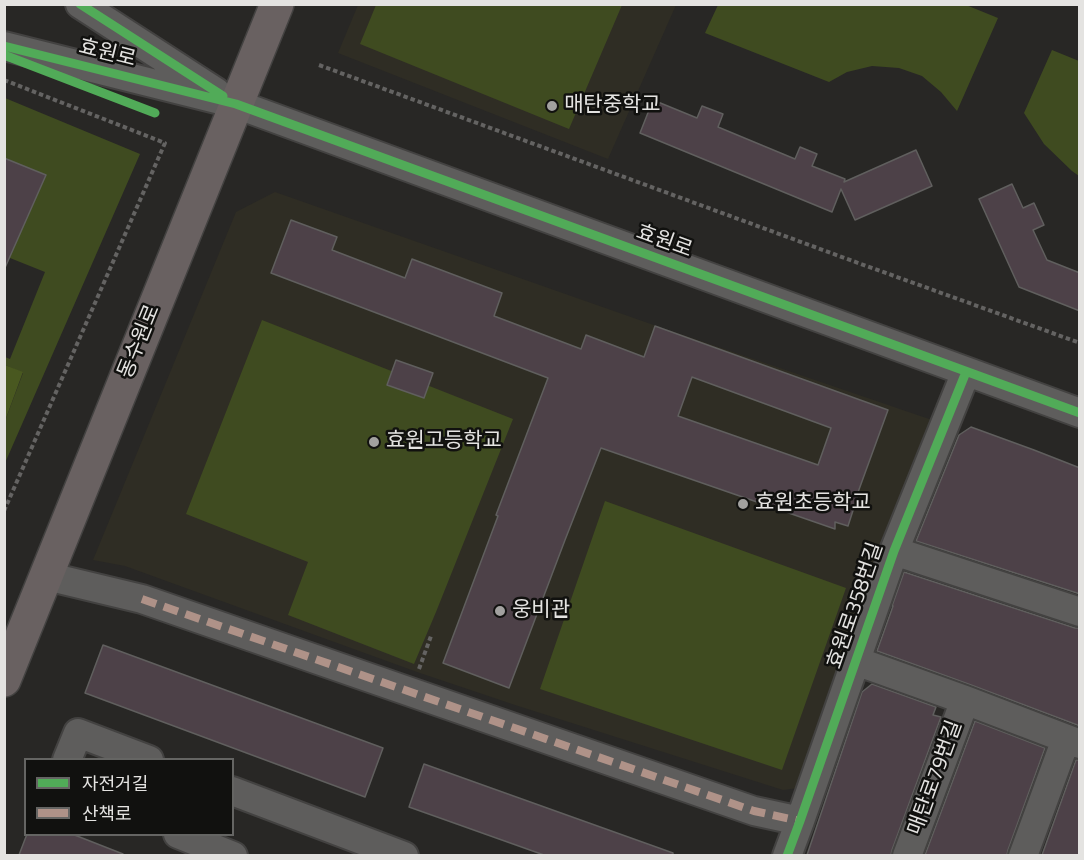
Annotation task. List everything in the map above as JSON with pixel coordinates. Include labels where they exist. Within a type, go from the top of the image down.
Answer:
[{"type":"main road","name":"동수원로","points":[[4,680],[277,4]]},
{"type":"street","name":"효원로","points":[[80,4],[236,104]]},
{"type":"street","name":"효원로","points":[[4,46],[236,104],[1080,413]]},
{"type":"street","name":"효원로358번길","points":[[786,855],[800,821],[894,551],[966,372]]},
{"type":"street","name":"효원로358번길","points":[[894,551],[1080,612]]},
{"type":"street","points":[[46,576],[142,599],[754,811],[800,821]]},
{"type":"street","name":"매탄로79번길","points":[[856,661],[1073,741],[1023,855]]},
{"type":"street","name":"매탄로79번길","points":[[907,855],[965,700]]},
{"type":"street","points":[[67,758],[78,733],[146,758]]},
{"type":"street","points":[[234,792],[357,847],[404,855]]},
{"type":"street","points":[[183,836],[233,855]]},
{"type":"path","points":[[319,64],[1080,343]]},
{"type":"path","points":[[4,80],[165,143],[4,511]]},
{"type":"path","points":[[410,692],[431,636]]},
{"type":"shaded area","name":"매탄중학교","points":[[358,5],[676,5],[608,159],[338,53]]},
{"type":"shaded area","points":[[275,192],[932,420],[798,788],[783,790],[515,705],[417,672],[125,566],[93,560],[236,212]]},
{"type":"green space","name":"매탄중학교","points":[[376,4],[622,5],[569,129],[360,44]]},
{"type":"green space","points":[[718,5],[966,5],[998,18],[957,111],[941,92],[922,76],[899,68],[872,66],[847,72],[829,82],[705,33]]},
{"type":"green space","points":[[1052,50],[1079,61],[1079,176],[1044,144],[1024,113]]},
{"type":"green space","points":[[5,98],[140,154],[5,463],[5,421],[23,373],[5,365],[5,357],[10,359],[45,272],[5,256]]},
{"type":"green space","points":[[262,320],[513,419],[414,664],[288,615],[308,562],[186,514]]},
{"type":"green space","points":[[5,365],[23,372],[5,421]]},
{"type":"green space","points":[[605,501],[846,588],[782,770],[540,689]]},
{"type":"building","points":[[653,100],[697,118],[702,106],[723,114],[718,127],[795,159],[800,147],[817,154],[812,166],[845,179],[844,182],[916,150],[932,186],[855,220],[841,189],[832,212],[640,133]]},
{"type":"building","points":[[4,158],[46,175],[4,270]]},
{"type":"building","points":[[1012,184],[1023,208],[1034,203],[1044,225],[1033,230],[1047,260],[1080,273],[1080,311],[1019,287],[979,199]]},
{"type":"building","points":[[291,220],[337,237],[332,250],[405,278],[412,259],[502,293],[494,316],[581,349],[586,335],[644,357],[655,326],[888,410],[848,526],[835,522],[835,529],[601,448],[509,688],[443,663],[548,378],[271,273]],"holes":[[[692,377],[831,428],[818,465],[678,416]]]},
{"type":"building","points":[[396,360],[433,373],[424,398],[387,385]]},
{"type":"building","points":[[971,427],[1080,468],[1080,594],[916,541],[959,435]]},
{"type":"building","points":[[904,572],[1080,628],[1080,726],[877,651]]},
{"type":"building","points":[[103,645],[383,748],[365,797],[85,693]]},
{"type":"building","points":[[872,684],[936,707],[933,715],[941,717],[891,855],[807,855],[862,692]]},
{"type":"building","points":[[975,721],[1045,748],[1007,855],[925,855]]},
{"type":"building","points":[[1076,760],[1080,760],[1080,855],[1042,855]]},
{"type":"building","points":[[424,764],[673,853],[673,855],[544,855],[409,807]]},
{"type":"building","points":[[26,836],[77,836],[123,854],[123,855],[19,855]]},
{"type":"marked path","points":[[142,599],[754,811],[800,821]]},
{"type":"cycle path","points":[[80,4],[223,96]]},
{"type":"cycle path","points":[[4,46],[236,104],[1080,413]]},
{"type":"cycle path","points":[[4,55],[155,113]]},
{"type":"cycle path","points":[[787,856],[894,551],[966,372]]},
{"type":"place","name":"매탄중학교","points":[[552,106]]},
{"type":"place","name":"효원고등학교","points":[[374,442]]},
{"type":"place","name":"효원초등학교","points":[[743,504]]},
{"type":"place","name":"웅비관","points":[[500,611]]}]
